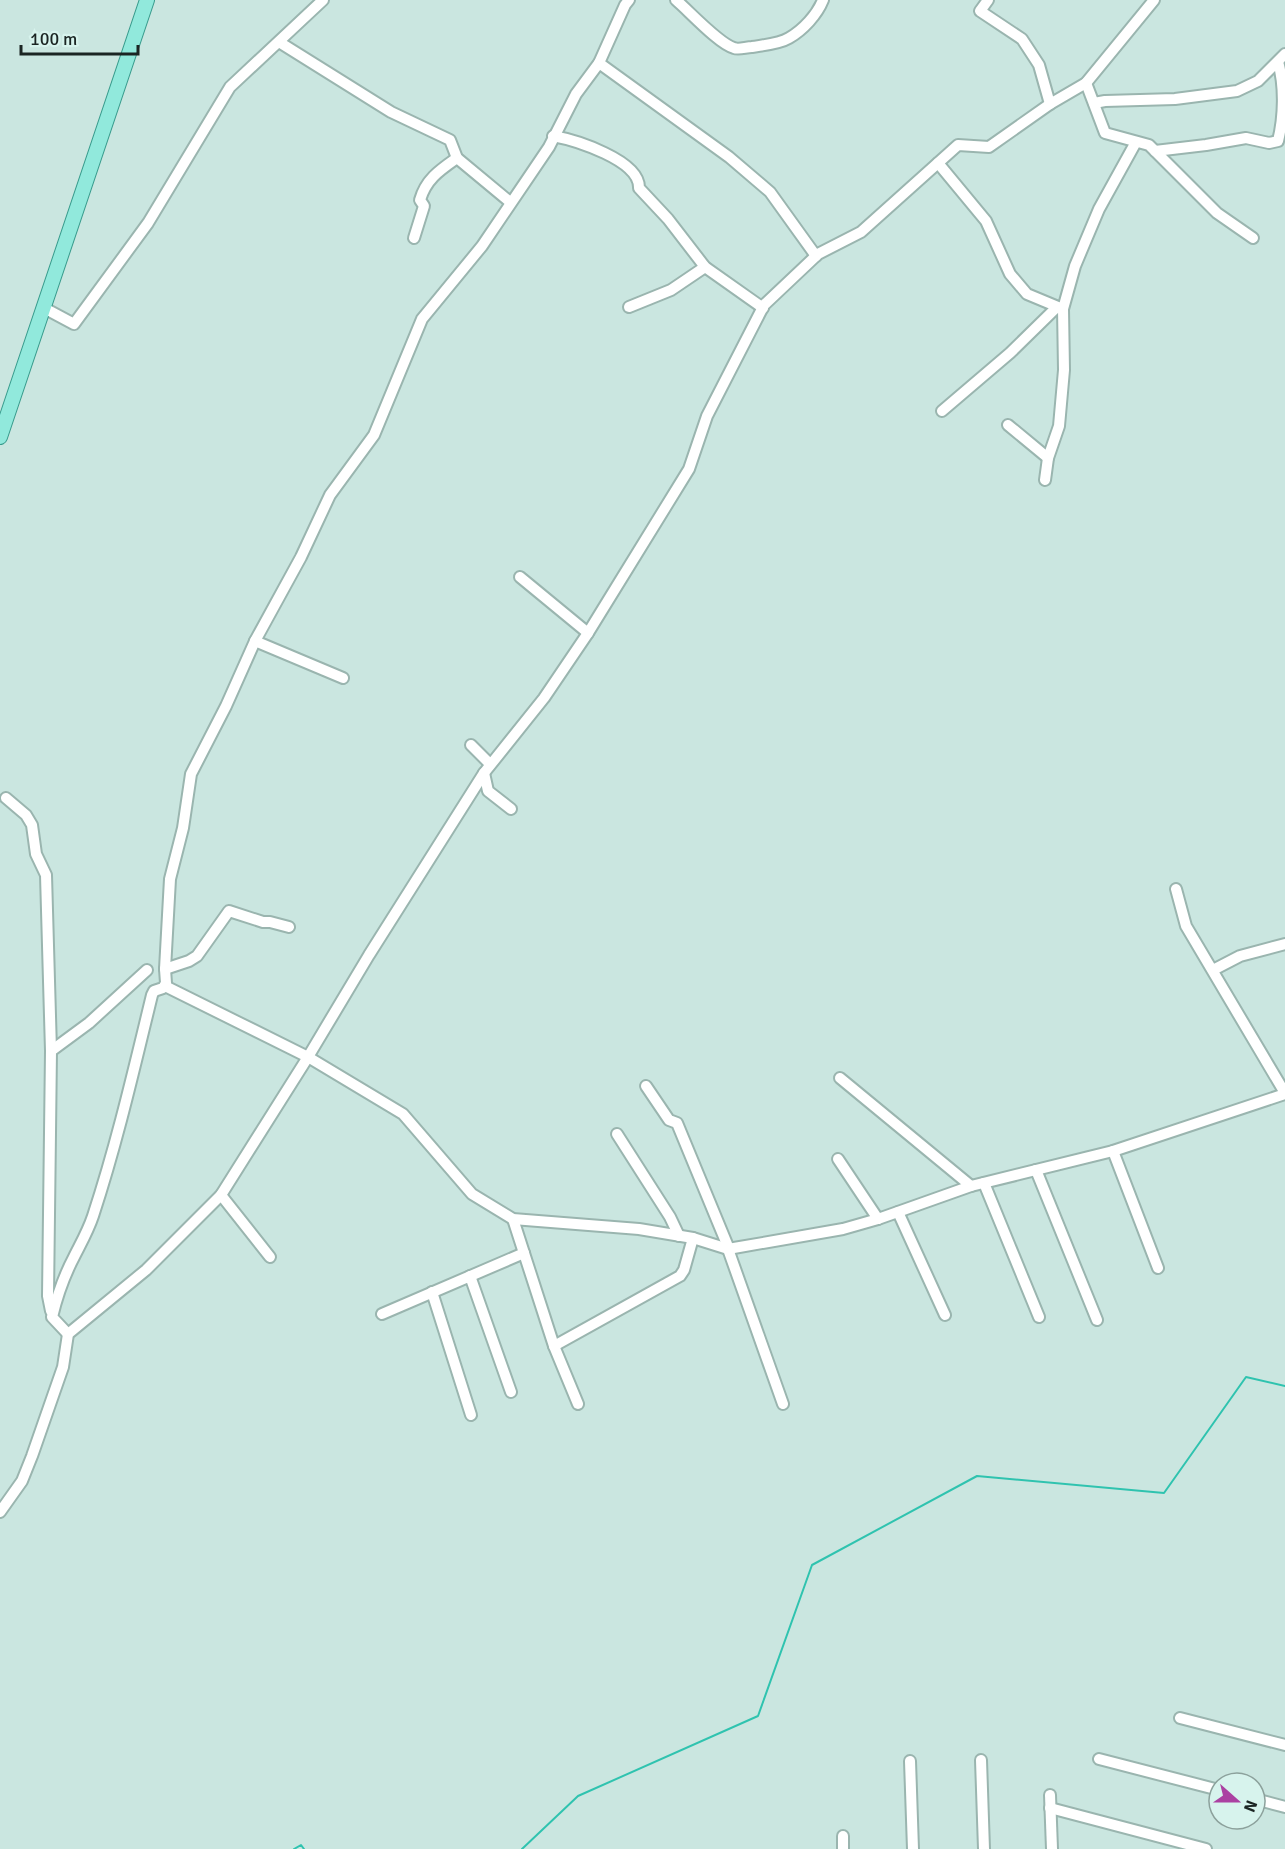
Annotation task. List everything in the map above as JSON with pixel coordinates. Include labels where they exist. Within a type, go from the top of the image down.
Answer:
[{"type":"main road","points":[[0,437],[147,0]]},
{"type":"street","points":[[44,308],[74,324],[148,223],[230,87],[323,0]]},
{"type":"street","points":[[165,986],[170,879],[183,828],[191,774],[226,706],[255,641],[306,548],[330,495],[374,435],[422,319],[482,246],[549,147],[576,94],[599,63],[629,0]]},
{"type":"street","points":[[676,0],[705,28],[735,49],[767,45],[788,39],[818,11],[823,0]]},
{"type":"street","points":[[988,0],[980,11],[1022,39],[1039,65],[1050,104]]},
{"type":"street","points":[[0,1512],[22,1481],[32,1456],[63,1367],[68,1335],[146,1270],[221,1195],[487,769],[544,698],[588,633],[688,469],[708,416],[763,308],[816,256],[861,232],[958,145],[989,147],[1050,104],[1086,83],[1154,0]]},
{"type":"street","points":[[279,42],[391,112],[450,140],[457,158],[510,202]]},
{"type":"street","points":[[1094,104],[1105,101],[1175,99],[1237,91],[1258,81],[1282,58]]},
{"type":"street","points":[[1155,151],[1246,138],[1269,143],[1278,141],[1283,102],[1282,58]]},
{"type":"street","points":[[599,63],[729,157],[770,192],[816,256]]},
{"type":"street","points":[[1086,83],[1105,133],[1149,145],[1217,213],[1253,237]]},
{"type":"street","points":[[553,136],[588,144],[627,167],[636,175],[639,188],[668,219],[705,267],[763,308]]},
{"type":"street","points":[[1045,480],[1048,458],[1059,426],[1064,370],[1060,308],[1099,209],[1136,142]]},
{"type":"street","points":[[414,238],[424,206],[420,200],[427,185],[433,175],[457,158]]},
{"type":"street","points":[[938,163],[986,221],[1010,274],[1027,294],[1060,308]]},
{"type":"street","points":[[629,307],[671,290],[705,267]]},
{"type":"street","points":[[942,411],[1060,308]]},
{"type":"street","points":[[1008,425],[1048,458]]},
{"type":"street","points":[[520,577],[588,633]]},
{"type":"street","points":[[255,641],[343,678]]},
{"type":"street","points":[[471,745],[487,769],[488,791],[511,809]]},
{"type":"street","points":[[6,798],[26,815],[32,825],[36,854],[46,875],[51,1051],[48,1296],[52,1317],[68,1335]]},
{"type":"street","points":[[165,986],[308,1057],[403,1114],[472,1194],[513,1219],[639,1229],[693,1238],[728,1249],[843,1229],[971,1186],[1113,1151],[1285,1094],[1186,926],[1176,889]]},
{"type":"street","points":[[165,969],[197,956],[229,911],[263,922],[289,927]]},
{"type":"street","points":[[1213,970],[1240,956],[1285,944]]},
{"type":"street","points":[[51,1051],[88,1023],[147,970]]},
{"type":"street","points":[[52,1317],[57,1294],[86,1235],[94,1213],[121,1121],[152,995],[154,991],[165,986]]},
{"type":"street","points":[[840,1078],[971,1186]]},
{"type":"street","points":[[646,1086],[669,1120],[677,1123],[728,1249],[783,1404]]},
{"type":"street","points":[[617,1134],[670,1217],[679,1236]]},
{"type":"street","points":[[1113,1151],[1158,1268]]},
{"type":"street","points":[[838,1159],[878,1219]]},
{"type":"street","points":[[1036,1170],[1097,1320]]},
{"type":"street","points":[[984,1183],[1039,1317]]},
{"type":"street","points":[[221,1195],[270,1257]]},
{"type":"street","points":[[898,1212],[945,1315]]},
{"type":"street","points":[[513,1219],[554,1346],[578,1404]]},
{"type":"street","points":[[554,1346],[680,1276],[684,1270],[693,1238]]},
{"type":"street","points":[[382,1314],[524,1253]]},
{"type":"street","points":[[470,1276],[511,1392]]},
{"type":"street","points":[[432,1292],[471,1415]]},
{"type":"street","points":[[1180,1718],[1285,1745]]},
{"type":"street","points":[[1099,1759],[1207,1787]]},
{"type":"street","points":[[981,1760],[984,1849]]},
{"type":"street","points":[[910,1761],[913,1849]]},
{"type":"street","points":[[1050,1795],[1052,1849]]},
{"type":"street","points":[[1267,1802],[1285,1807]]},
{"type":"street","points":[[1050,1808],[1206,1849]]},
{"type":"street","points":[[843,1836],[843,1849]]},
{"type":"waterway","points":[[522,1849],[578,1796],[758,1716],[812,1565],[977,1476],[1164,1493],[1246,1377],[1285,1386]]},
{"type":"waterway","points":[[294,1849],[301,1845],[304,1849]]}]
